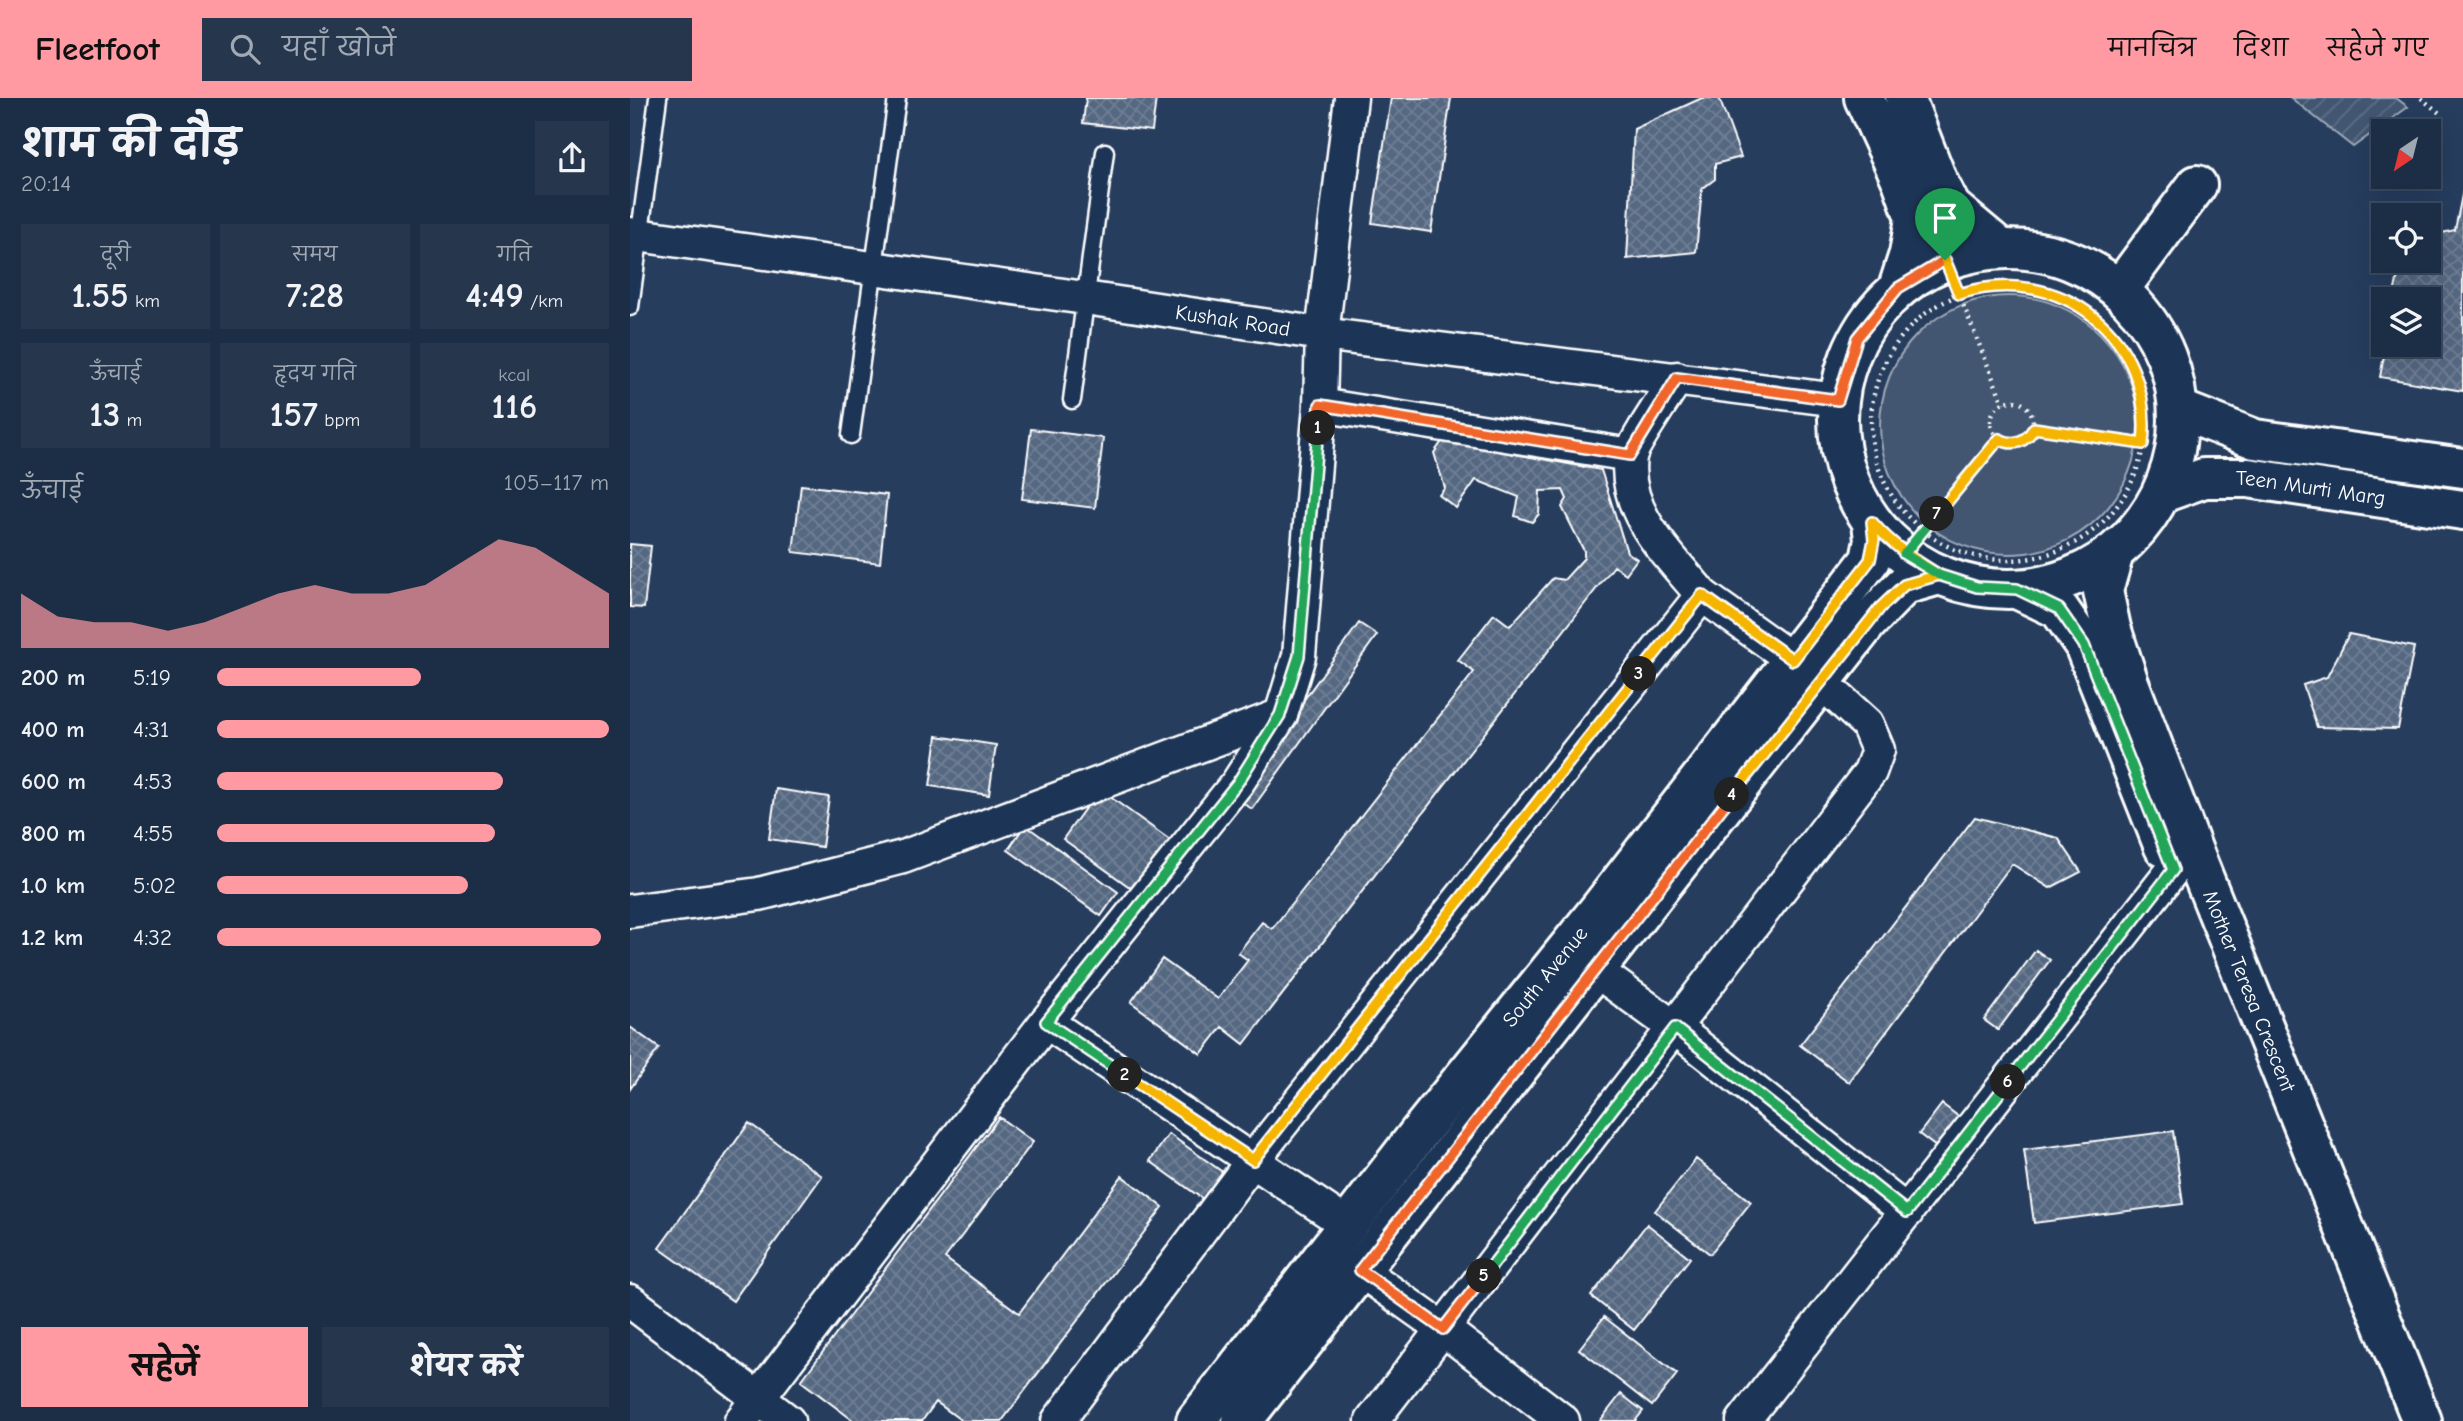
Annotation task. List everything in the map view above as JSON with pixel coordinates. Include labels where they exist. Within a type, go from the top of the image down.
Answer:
[{"type":"main road","points":[[1864,98],[1902,181],[1915,219],[1909,254],[1898,288],[1857,338],[1838,400],[1839,443],[1850,484],[1872,522],[1887,539],[1914,542],[1939,575],[1977,587],[2017,589],[2068,579],[2114,553],[2142,526],[2162,493],[2178,438],[2178,409],[2169,365],[2149,324],[2119,290],[2083,266],[2043,252],[2000,248],[1951,207],[1938,183],[1905,98]]},
{"type":"main road","points":[[2119,290],[2197,185]]},
{"type":"main road","points":[[1898,288],[1952,277],[2000,248]]},
{"type":"main road","name":"Teen Murti Marg","points":[[2178,409],[2255,439],[2463,468]]},
{"type":"main road","name":"Teen Murti Marg","points":[[2162,493],[2204,478],[2248,478],[2463,510]]},
{"type":"main road","name":"South Avenue","points":[[1242,1421],[1595,970],[1807,671],[1870,560],[1874,540],[1872,522]]},
{"type":"main road","name":"Mother Teresa Crescent","points":[[2114,553],[2103,591],[2111,628],[2129,683],[2193,851],[2422,1421]]},
{"type":"main road","name":"South Avenue","points":[[1196,1421],[1348,1224],[1610,896],[1807,671],[1867,623],[1904,585],[1939,575]]},
{"type":"main road","name":"Mother Teresa Crescent","points":[[2017,589],[2059,609],[2084,645],[2394,1421]]},
{"type":"street","points":[[750,1410],[1046,1022],[1238,782],[1280,715],[1299,656],[1320,405],[1322,334],[1351,98]]},
{"type":"street","name":"Kushak Road","points":[[635,235],[1322,334],[1838,400]]},
{"type":"street","points":[[1372,1421],[1870,772],[1878,750],[1867,724],[1807,671],[1702,595],[1654,538],[1631,493],[1630,455],[1677,378]]},
{"type":"street","points":[[1320,405],[1630,455]]},
{"type":"street","points":[[1058,1421],[1253,1160],[1702,595]]},
{"type":"street","points":[[630,911],[759,894],[903,857],[1280,715]]},
{"type":"street","points":[[1743,1421],[2173,870]]},
{"type":"street","points":[[1595,970],[1675,1028],[1907,1212]]},
{"type":"street","points":[[1046,1022],[1348,1224]]},
{"type":"street","points":[[1360,1270],[1443,1329],[1563,1421]]},
{"type":"street","points":[[630,1301],[750,1410],[788,1421]]},
{"type":"lane","points":[[630,307],[635,235],[658,98]]},
{"type":"lane","points":[[851,435],[897,98]]},
{"type":"lane","points":[[1072,400],[1105,152]]},
{"type":"path","points":[[2421,98],[2442,114]]},
{"type":"path","points":[[1952,277],[2003,403]]},
{"type":"path","points":[[1914,542],[1947,545],[1983,558],[2022,559],[2060,550],[2087,535],[2115,509],[2134,476],[2143,444],[2144,407],[2134,370],[2119,343],[2092,315],[2058,296],[2036,289],[1997,286],[1952,277]]},
{"type":"path","points":[[1914,542],[1880,472],[1872,442],[1871,404],[1879,374],[1898,340],[1925,313],[1952,277]]},
{"type":"path","points":[[2016,400],[2026,405],[2034,419],[2034,428],[2018,443],[2008,443],[1999,439],[1992,429],[1993,411],[2003,403],[2016,400]]},
{"type":"path","points":[[2034,428],[2143,444]]},
{"type":"path","points":[[1914,542],[1999,439]]},
{"type":"shaded area","points":[[2291,98],[2396,98],[2408,107],[2392,119],[2371,119],[2371,134],[2353,147]]},
{"type":"shaded area","points":[[1996,296],[2022,296],[2059,305],[2081,317],[2101,333],[2117,353],[2129,375],[2136,400],[2136,450],[2129,475],[2117,497],[2101,517],[2081,533],[2059,545],[2022,554],[1996,554],[1959,545],[1937,533],[1917,517],[1901,497],[1889,475],[1880,438],[1880,412],[1889,375],[1901,353],[1917,333],[1937,317],[1959,305]]},
{"type":"building","points":[[1086,98],[1156,98],[1152,131],[1083,123]]},
{"type":"building","points":[[1391,98],[1451,98],[1431,232],[1372,223]]},
{"type":"building","points":[[1702,98],[1719,98],[1741,157],[1715,164],[1715,179],[1702,189],[1696,252],[1627,259],[1634,129]]},
{"type":"building","points":[[2463,190],[2463,391],[2380,377],[2384,357],[2441,357],[2441,287],[2396,287],[2398,273],[2441,273],[2441,233],[2455,230]]},
{"type":"building","points":[[1031,429],[1103,438],[1095,508],[1022,499]]},
{"type":"building","points":[[1445,437],[1451,442],[1601,470],[1627,552],[1637,559],[1626,574],[1614,566],[1244,1044],[1222,1027],[1201,1054],[1131,1002],[1162,959],[1218,999],[1248,960],[1238,953],[1262,922],[1272,929],[1474,672],[1458,660],[1494,614],[1510,626],[1553,578],[1564,580],[1584,558],[1584,551],[1562,507],[1567,499],[1563,490],[1540,491],[1539,514],[1532,522],[1515,516],[1519,497],[1476,480],[1456,508],[1439,495],[1445,488],[1434,453]]},
{"type":"building","points":[[801,485],[887,495],[880,563],[793,552]]},
{"type":"building","points":[[630,544],[651,546],[644,608],[630,607]]},
{"type":"building","points":[[1359,623],[1377,635],[1252,809],[1234,797]]},
{"type":"building","points":[[2349,634],[2414,647],[2398,729],[2317,727],[2303,685],[2327,677]]},
{"type":"building","points":[[937,736],[996,745],[989,795],[930,786]]},
{"type":"building","points":[[776,789],[829,797],[822,847],[769,839]]},
{"type":"building","points":[[1099,789],[1174,843],[1138,893],[1063,839]]},
{"type":"building","points":[[1975,817],[2058,838],[2081,872],[2050,888],[2012,864],[1849,1082],[1800,1045]]},
{"type":"building","points":[[1025,825],[1118,892],[1101,916],[1008,850]]},
{"type":"building","points":[[2036,950],[2050,960],[1998,1030],[1984,1020]]},
{"type":"building","points":[[630,1027],[659,1048],[630,1089]]},
{"type":"building","points":[[1942,1104],[1967,1123],[1944,1153],[1919,1134]]},
{"type":"building","points":[[999,1117],[1033,1142],[945,1258],[1019,1313],[1122,1176],[1163,1207],[1002,1421],[962,1421],[936,1402],[922,1421],[854,1421],[801,1381]]},
{"type":"building","points":[[749,1123],[822,1176],[733,1301],[659,1248]]},
{"type":"building","points":[[2173,1131],[2183,1204],[2034,1223],[2024,1150]]},
{"type":"building","points":[[1169,1134],[1231,1178],[1211,1205],[1150,1161]]},
{"type":"building","points":[[1696,1159],[1751,1202],[1710,1254],[1655,1211]]},
{"type":"building","points":[[1647,1224],[1690,1258],[1634,1330],[1591,1296]]},
{"type":"building","points":[[1604,1317],[1677,1374],[1652,1406],[1579,1349]]},
{"type":"building","points":[[1621,1394],[1643,1411],[1635,1421],[1600,1421]]},
{"type":"route","points":[[1945,260],[1898,288],[1857,338],[1838,400],[1677,378],[1630,455],[1320,405],[1299,656],[1280,715],[1238,782],[1046,1022],[1253,1160],[1702,595],[1793,660],[1870,560],[1874,540],[1872,522],[1904,554],[1939,575],[1904,585],[1867,623],[1360,1270],[1443,1329],[1675,1028],[1907,1212],[2173,870],[2084,645],[2059,609],[2017,589],[1977,587],[1939,575],[1904,554],[1999,439],[2018,443],[2034,428],[2143,444],[2144,407],[2137,377],[2123,349],[2103,325],[2072,302],[2036,289],[1997,286],[1959,294],[1945,260]]}]
